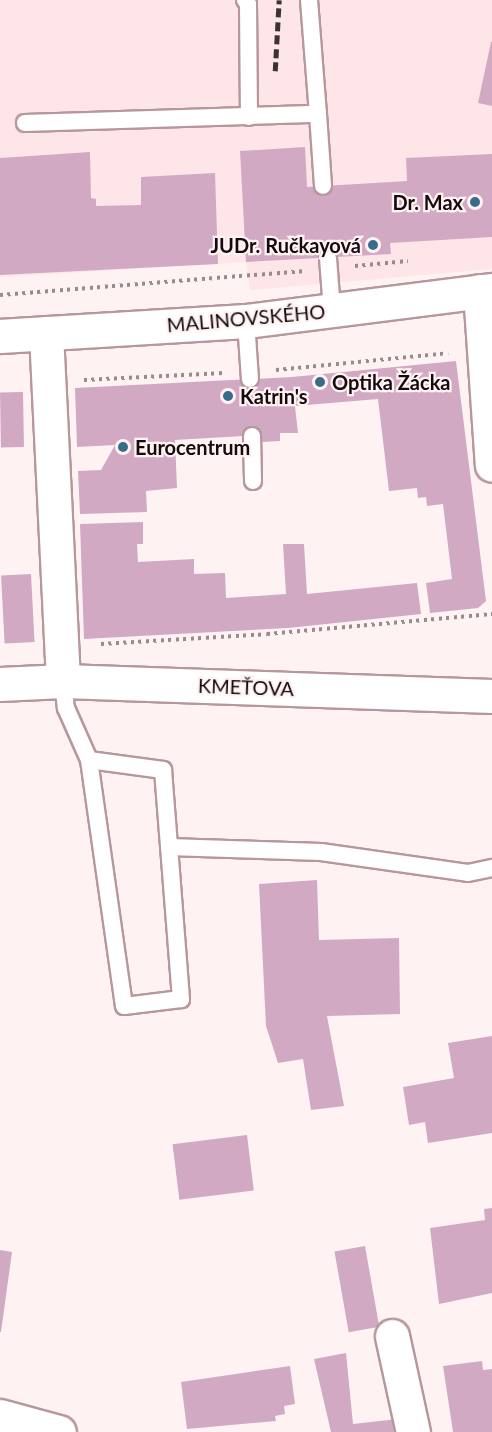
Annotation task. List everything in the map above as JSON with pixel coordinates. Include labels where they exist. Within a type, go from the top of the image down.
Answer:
[{"type":"street","name":"MALINOVSKÉHO","points":[[0,336],[246,321],[486,291]]},
{"type":"street","points":[[486,291],[492,465]]},
{"type":"street","points":[[46,333],[63,681]]},
{"type":"street","name":"KMEŤOVA","points":[[0,684],[63,681],[492,696]]},
{"type":"street","points":[[392,1336],[413,1432]]},
{"type":"street","points":[[0,1416],[59,1432]]},
{"type":"lane","points":[[245,0],[249,4],[249,117]]},
{"type":"lane","points":[[309,0],[323,186]]},
{"type":"lane","points":[[25,123],[318,114]]},
{"type":"lane","points":[[329,263],[332,310]]},
{"type":"lane","points":[[246,321],[250,379]]},
{"type":"lane","points":[[252,436],[253,481]]},
{"type":"lane","points":[[63,681],[66,708],[89,760],[124,1006],[181,999],[163,770],[89,760]]},
{"type":"lane","points":[[169,847],[321,852],[468,873],[492,868]]},
{"type":"path","points":[[0,296],[329,263],[410,261]]},
{"type":"path","points":[[62,646],[267,634],[492,614]]},
{"type":"shaded area","points":[[0,0],[492,0],[492,269],[250,290],[246,262],[0,277]]},
{"type":"building","points":[[492,42],[492,106],[478,103]]},
{"type":"building","points":[[305,147],[307,187],[407,181],[406,158],[492,154],[492,237],[390,243],[391,254],[246,262],[240,151]]},
{"type":"building","points":[[90,152],[91,198],[96,199],[96,206],[141,205],[141,177],[215,173],[218,264],[0,275],[0,158]]},
{"type":"building","points":[[456,361],[486,601],[478,608],[430,613],[426,583],[452,579],[443,504],[427,506],[426,497],[418,498],[417,488],[389,491],[378,399],[295,406],[298,433],[280,433],[280,441],[262,442],[262,435],[175,440],[177,488],[146,491],[147,512],[80,514],[78,471],[101,470],[115,445],[77,447],[75,388],[292,377]]},
{"type":"building","points":[[0,392],[23,392],[24,447],[1,447]]},
{"type":"building","points":[[143,522],[143,544],[137,544],[138,562],[194,559],[194,574],[225,573],[226,598],[286,594],[283,544],[304,544],[307,594],[417,583],[421,614],[288,628],[84,639],[80,524]]},
{"type":"building","points":[[31,574],[35,642],[5,643],[1,576]]},
{"type":"building","points":[[317,880],[319,940],[399,938],[400,1014],[327,1016],[344,1106],[311,1110],[303,1059],[278,1063],[266,1026],[259,884]]},
{"type":"building","points":[[492,1036],[492,1133],[428,1143],[425,1122],[409,1125],[403,1087],[454,1078],[448,1043]]},
{"type":"building","points":[[247,1135],[254,1191],[179,1200],[173,1144]]},
{"type":"building","points":[[492,1208],[492,1293],[439,1304],[430,1228],[485,1220],[484,1209]]},
{"type":"building","points":[[365,1246],[379,1327],[349,1332],[334,1251]]},
{"type":"building","points":[[0,1250],[12,1252],[1,1332],[0,1332]]},
{"type":"building","points":[[346,1353],[353,1424],[398,1419],[401,1432],[331,1432],[314,1359]]},
{"type":"building","points":[[482,1361],[483,1370],[492,1369],[492,1432],[453,1432],[443,1366]]},
{"type":"building","points":[[290,1366],[295,1404],[284,1406],[285,1414],[275,1416],[276,1421],[187,1429],[181,1382]]},
{"type":"railway","points":[[275,71],[279,0]]},
{"type":"place","name":"Dr. Max","points":[[475,202]]},
{"type":"place","name":"JUDr. Ručkayová","points":[[373,245]]},
{"type":"place","name":"Optika Žácka","points":[[320,382]]},
{"type":"place","name":"Katrin's","points":[[228,396]]},
{"type":"place","name":"Eurocentrum","points":[[123,447]]}]
